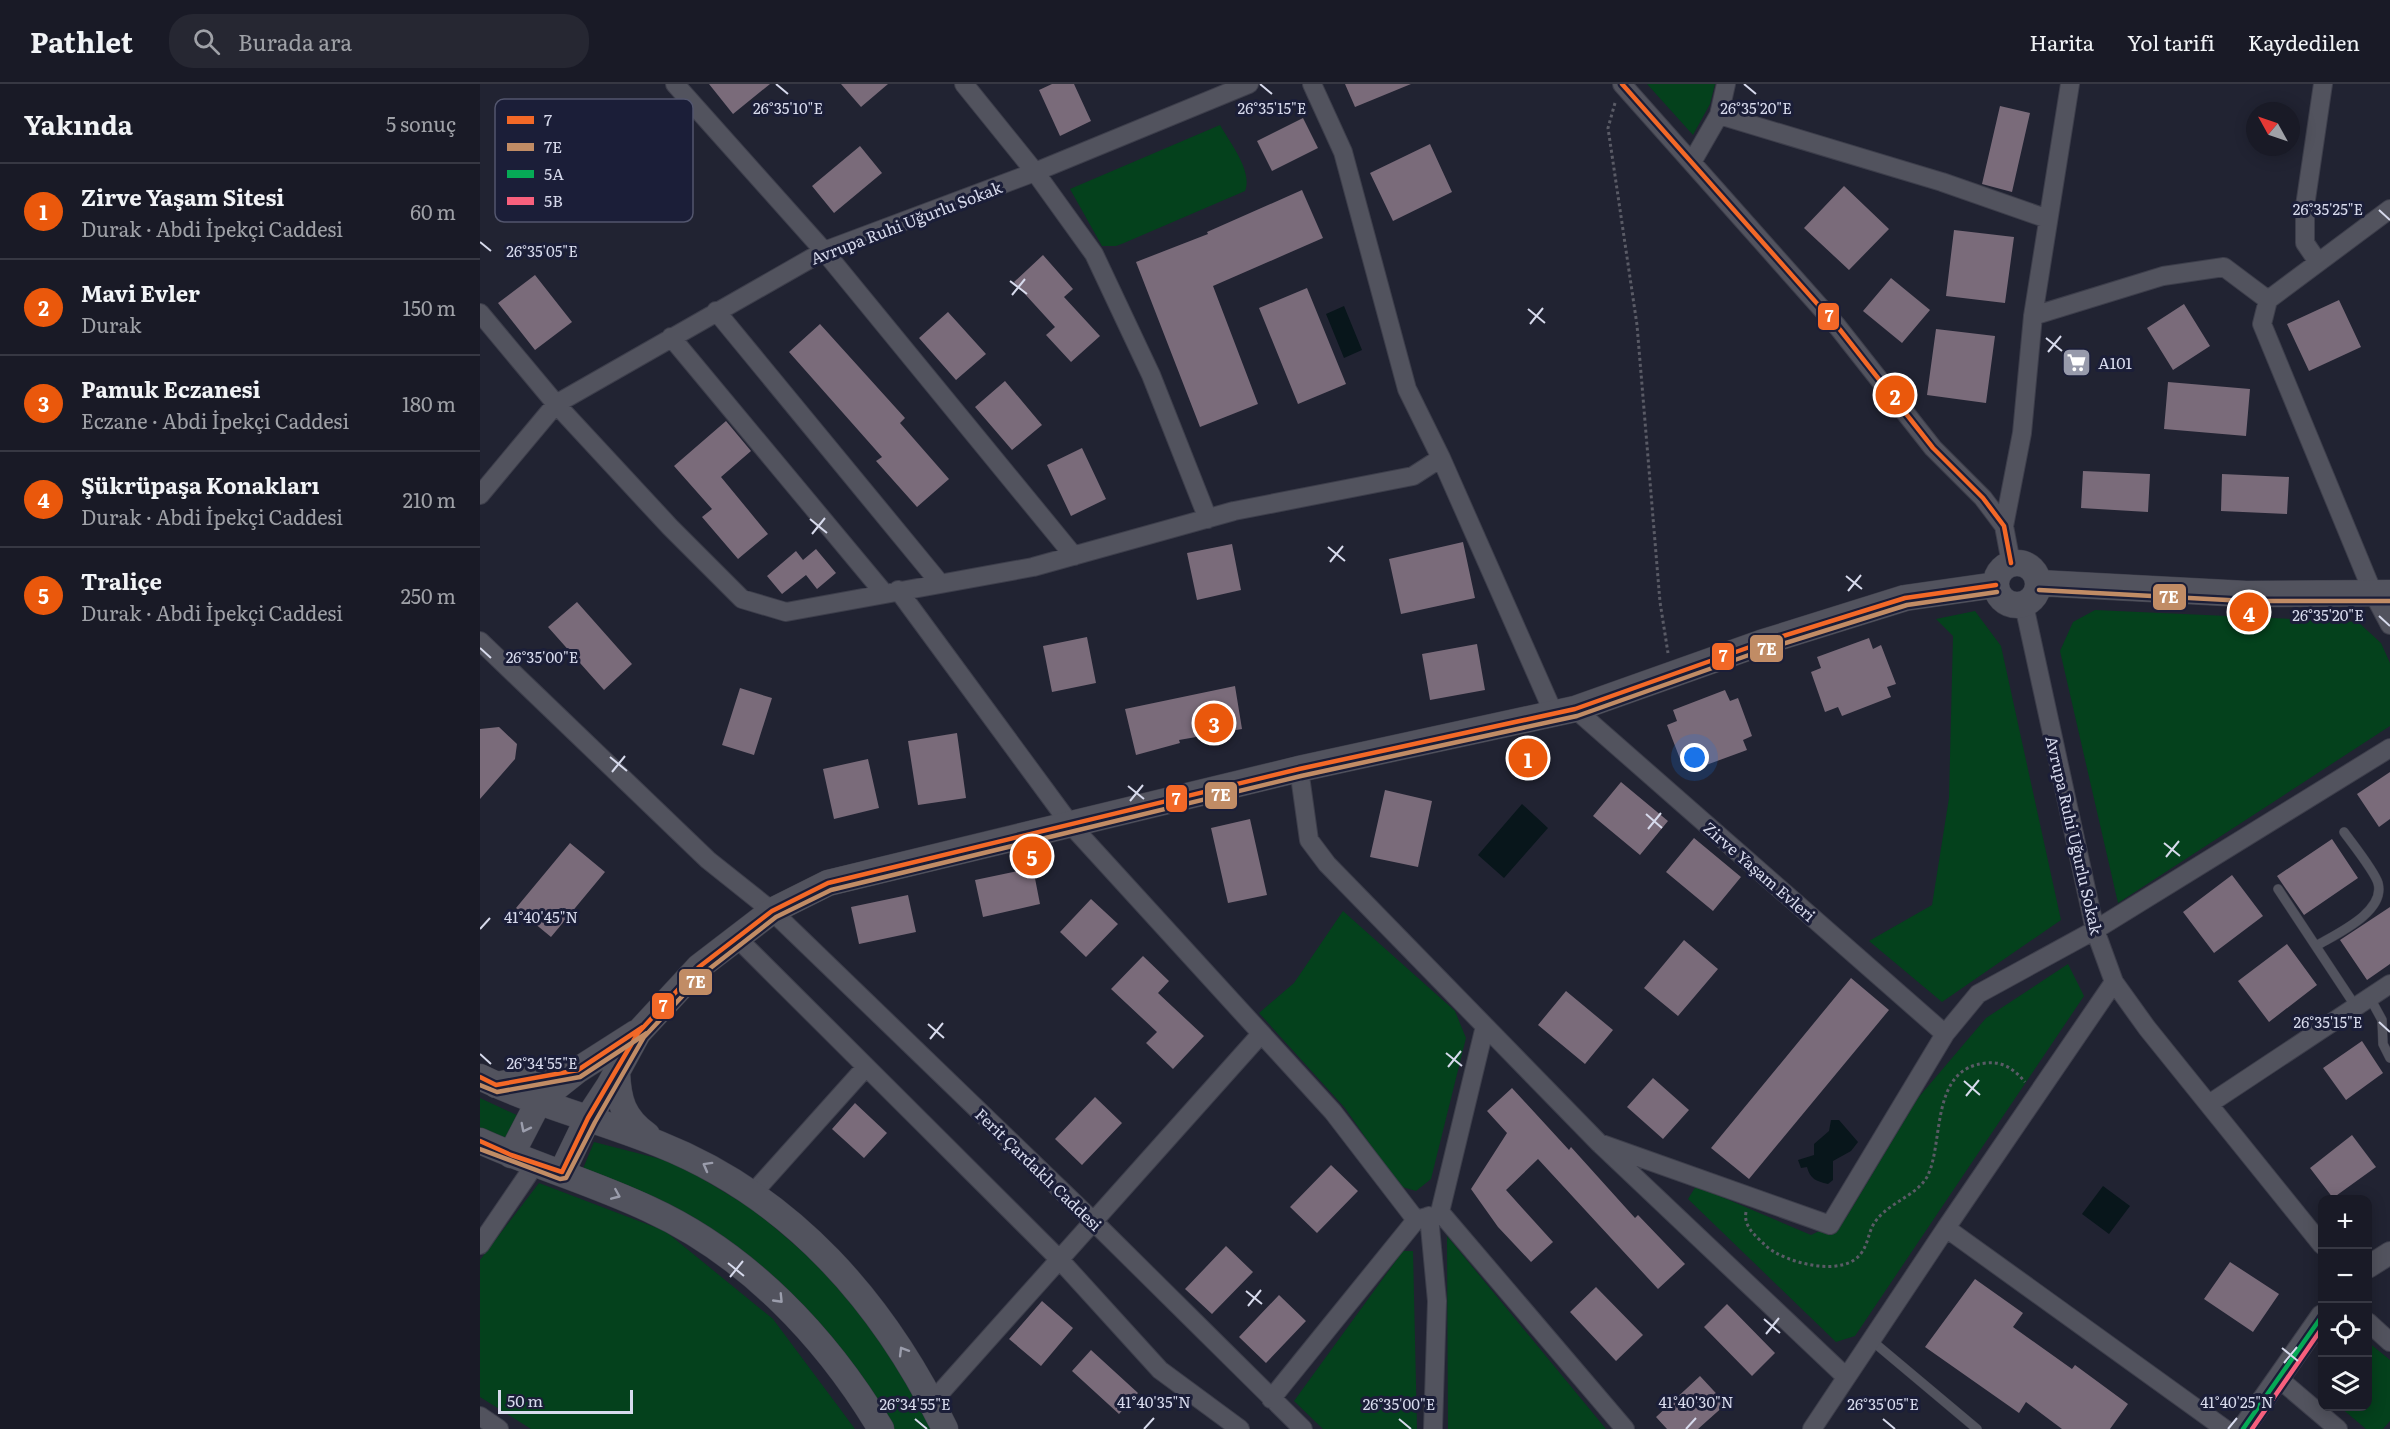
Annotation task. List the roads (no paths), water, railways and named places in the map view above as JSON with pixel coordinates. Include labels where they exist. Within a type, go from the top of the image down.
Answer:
[{"type":"main road","points":[[2011,563],[2019,563],[2032,569],[2039,583],[2035,596],[2024,605],[2005,602],[1996,585],[2000,571],[2011,563]]},
{"type":"main road","points":[[2039,583],[2246,594],[2382,593]]},
{"type":"main road","points":[[562,1172],[588,1118],[638,1033],[699,967],[772,911],[828,883],[1299,769],[1564,712],[1761,643],[1905,598],[1996,585]]},
{"type":"main road","points":[[511,1155],[538,1101],[578,1070],[638,1033]]},
{"type":"main road","points":[[488,1081],[578,1070]]},
{"type":"main road","points":[[617,1072],[618,1095],[624,1112],[633,1125],[659,1144]]},
{"type":"main road","points":[[488,1081],[659,1144],[693,1159],[753,1193],[825,1252],[861,1292],[898,1342],[945,1429]]},
{"type":"main road","points":[[480,1141],[650,1209],[729,1255],[758,1278],[792,1313],[834,1363],[881,1429]]},
{"type":"street","points":[[675,84],[688,99]]},
{"type":"street","points":[[964,84],[1035,172],[1094,254],[1151,375],[1208,519]]},
{"type":"street","name":"Avrupa Ruhi Uğurlu Sokak","points":[[480,495],[556,404],[824,251],[1035,172],[1249,84]]},
{"type":"street","points":[[1312,84],[1343,152],[1407,389],[1564,712]]},
{"type":"street","points":[[1692,162],[1719,115],[1726,84]]},
{"type":"street","points":[[2011,563],[2004,526],[2022,433],[2033,316],[2070,84]]},
{"type":"street","points":[[2318,262],[2305,243],[2305,206],[2324,84]]},
{"type":"street","points":[[1620,89],[1692,162],[1837,326],[1933,448],[1983,498],[2004,526]]},
{"type":"street","points":[[693,104],[824,251],[1074,556]]},
{"type":"street","points":[[1719,115],[1942,182],[2048,219]]},
{"type":"street","points":[[2390,209],[2268,300],[2262,324],[2382,593],[2390,625]]},
{"type":"street","points":[[2033,316],[2163,276],[2224,267],[2268,300]]},
{"type":"street","points":[[716,311],[939,582]]},
{"type":"street","points":[[480,314],[556,404],[742,599],[786,612],[939,582],[1034,567],[1208,519],[1413,476],[1441,458]]},
{"type":"street","points":[[671,337],[891,591],[1071,824],[1333,1113],[1625,1429]]},
{"type":"street","name":"Avrupa Ruhi Uğurlu Sokak","points":[[2024,605],[2095,930],[2114,982],[2147,1028],[2318,1240]]},
{"type":"street","name":"Ferit Çardaklı Caddesi","points":[[480,642],[708,860],[772,911],[1092,1220],[1303,1429]]},
{"type":"street","name":"Zirve Yaşam Evleri","points":[[1564,712],[1945,1034]]},
{"type":"street","points":[[1599,1143],[1830,1225],[1945,1034],[1978,994],[2095,930],[2390,748]]},
{"type":"street","points":[[1299,769],[1309,840],[1321,856],[1599,1143],[1846,1377]]},
{"type":"street","points":[[737,938],[1059,1259],[1160,1370],[1240,1429]]},
{"type":"street","points":[[1812,1429],[2114,982]]},
{"type":"street","points":[[2209,1104],[2390,984]]},
{"type":"street","points":[[1433,1429],[1437,1301],[1428,1216],[1485,1026]]},
{"type":"street","points":[[932,1402],[1092,1220],[1261,1034]]},
{"type":"street","points":[[753,1193],[866,1067]]},
{"type":"street","points":[[480,1245],[536,1163]]},
{"type":"street","points":[[1271,1399],[1428,1216]]},
{"type":"street","points":[[1946,1228],[2225,1429]]},
{"type":"street","points":[[2372,1264],[2390,1253]]},
{"type":"street","points":[[2243,1429],[2318,1322]]},
{"type":"street","points":[[2372,1326],[2390,1342]]},
{"type":"street","points":[[2278,1378],[2338,1429]]},
{"type":"street","points":[[480,1416],[499,1429]]},
{"type":"lane","points":[[2316,946],[2366,915],[2377,900],[2378,883],[2344,832]]},
{"type":"lane","points":[[2278,889],[2316,946],[2363,1003],[2382,1020],[2383,1044],[2390,1058]]},
{"type":"lane","points":[[1871,1340],[1977,1429]]},
{"type":"place","name":"A101","points":[[2077,362]]},
{"type":"place","name":"Mavi Evler","points":[[1895,395]]},
{"type":"place","name":"Şükrüpaşa Konakları","points":[[2249,612]]},
{"type":"place","name":"Pamuk Eczanesi","points":[[1214,723]]},
{"type":"place","name":"Zirve Yaşam Sitesi","points":[[1528,758]]},
{"type":"place","name":"Traliçe","points":[[1032,856]]}]
